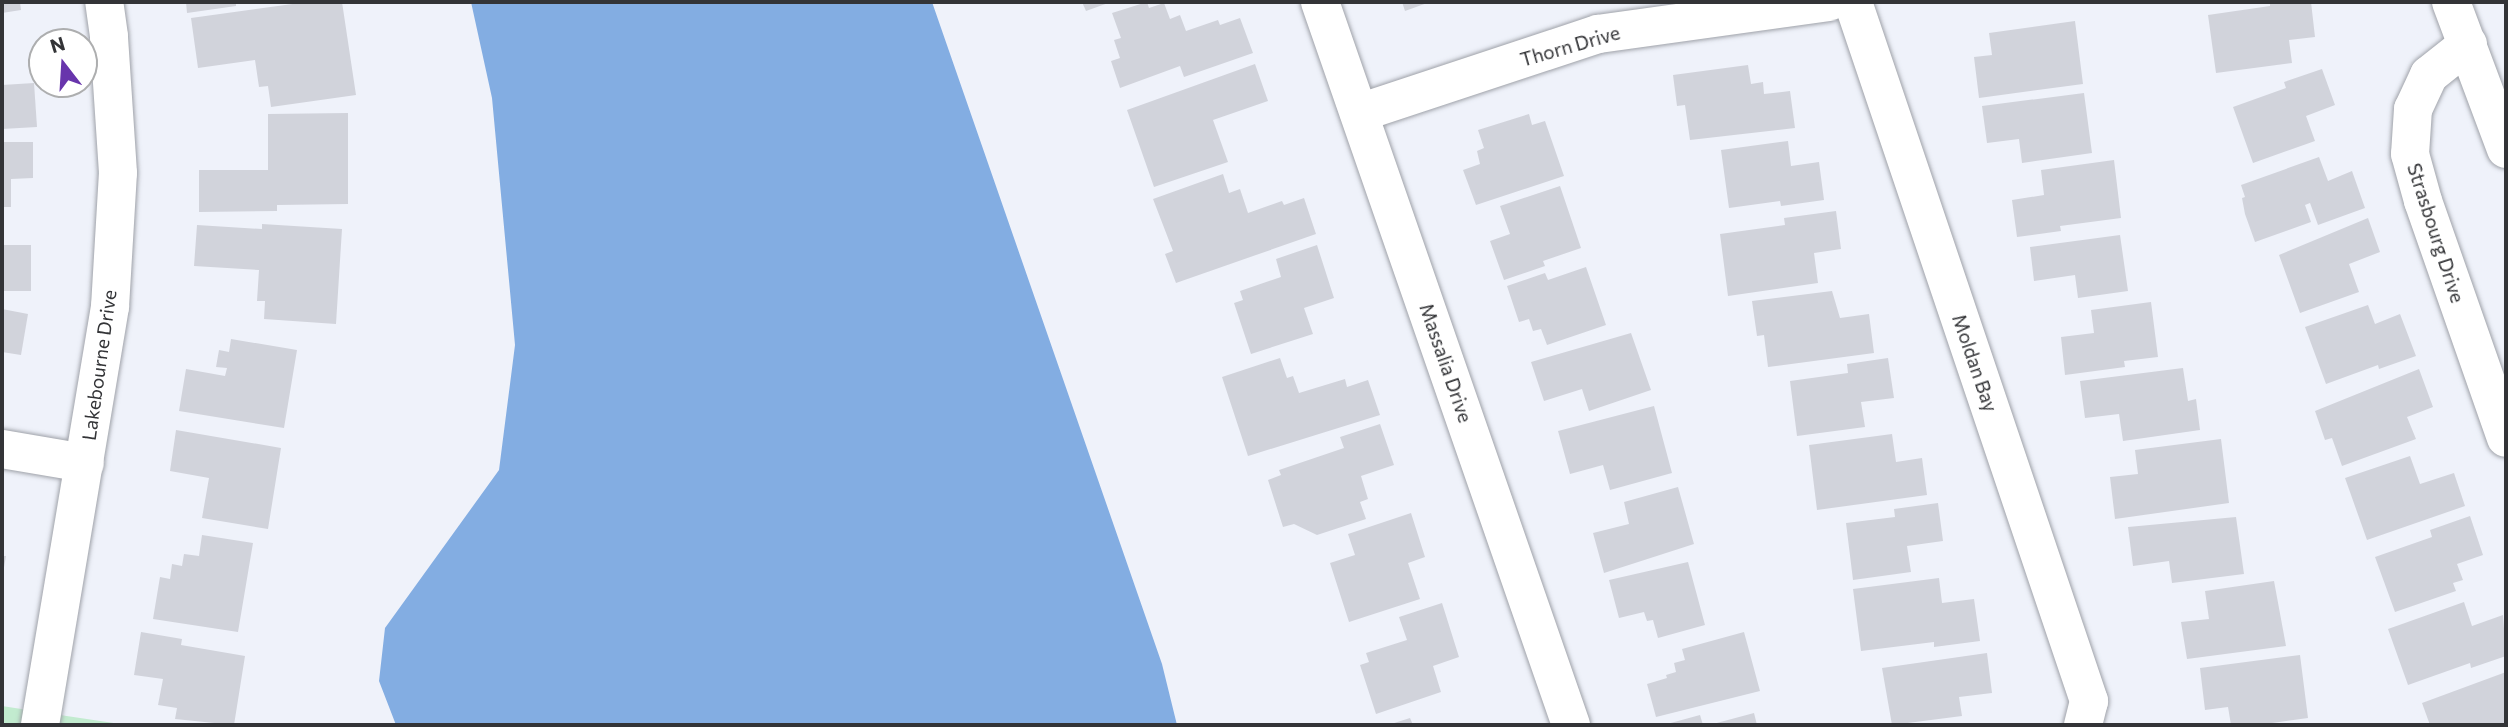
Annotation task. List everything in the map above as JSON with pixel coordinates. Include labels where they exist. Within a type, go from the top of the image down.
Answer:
[{"type":"street","name":"Lakebourne Drive","points":[[40,725],[110,307],[118,173],[109,36],[104,2]]},
{"type":"street","name":"Massalia Drive","points":[[1320,2],[1571,725]]},
{"type":"street","name":"Thorn Drive","points":[[1359,113],[1598,34],[1829,2]]},
{"type":"street","name":"Moldan Bay","points":[[1853,2],[2089,701],[2083,725]]},
{"type":"street","points":[[2451,2],[2506,149]]},
{"type":"street","name":"Strasbourg Drive","points":[[2468,44],[2429,75],[2413,109],[2410,154],[2423,201],[2506,438]]},
{"type":"street","points":[[2,449],[85,463]]},
{"type":"green space","points":[[2,706],[60,715],[127,725],[2,725]]},
{"type":"water","points":[[471,2],[932,2],[1162,664],[1177,725],[396,725],[379,681],[385,628],[499,470],[515,345],[492,98]]},
{"type":"building","points":[[2,2],[20,2],[21,10],[2,13]]},
{"type":"building","points":[[186,2],[236,2],[236,6],[187,13]]},
{"type":"building","points":[[307,2],[342,2],[356,95],[271,107],[268,86],[259,87],[255,60],[198,68],[191,18]]},
{"type":"building","points":[[1082,2],[1111,2],[1086,11]]},
{"type":"building","points":[[1147,2],[1149,8],[1164,3],[1170,19],[1180,15],[1186,31],[1218,20],[1220,25],[1240,18],[1253,53],[1184,77],[1180,66],[1120,88],[1111,61],[1120,58],[1114,40],[1121,38],[1112,13]]},
{"type":"building","points":[[1402,2],[1430,2],[1405,11]]},
{"type":"building","points":[[2270,2],[2311,2],[2315,37],[2289,40],[2292,63],[2216,73],[2208,15],[2270,6]]},
{"type":"building","points":[[2075,21],[2083,84],[1979,98],[1974,57],[1992,55],[1989,33]]},
{"type":"building","points":[[1255,64],[1268,101],[1213,120],[1228,162],[1154,187],[1127,110]]},
{"type":"building","points":[[1748,65],[1751,84],[1763,82],[1764,94],[1790,91],[1795,128],[1690,140],[1685,105],[1677,106],[1673,75]]},
{"type":"building","points":[[2322,69],[2335,105],[2306,116],[2315,141],[2253,163],[2233,107],[2286,88],[2284,82]]},
{"type":"building","points":[[28,83],[28,98],[35,98],[37,127],[2,129],[2,85]]},
{"type":"building","points":[[2084,93],[2092,153],[2022,163],[2019,139],[1987,143],[1982,106]]},
{"type":"building","points":[[348,113],[348,204],[277,205],[277,211],[199,212],[199,170],[268,170],[268,114]]},
{"type":"building","points":[[1529,114],[1532,125],[1545,121],[1564,176],[1476,205],[1463,170],[1480,164],[1477,151],[1484,148],[1478,130]]},
{"type":"building","points":[[1788,141],[1791,166],[1819,162],[1824,200],[1781,206],[1780,201],[1729,208],[1721,150]]},
{"type":"building","points":[[2,142],[33,142],[33,178],[11,179],[11,207],[2,207]]},
{"type":"building","points":[[2319,157],[2328,181],[2352,171],[2365,208],[2318,225],[2310,203],[2305,205],[2311,222],[2255,242],[2245,214],[2242,198],[2245,197],[2241,185]]},
{"type":"building","points":[[2114,160],[2121,218],[2060,226],[2061,231],[2017,237],[2012,200],[2044,195],[2041,170]]},
{"type":"building","points":[[1223,174],[1229,193],[1240,189],[1248,213],[1282,201],[1284,205],[1304,198],[1316,234],[1176,283],[1165,254],[1173,251],[1153,199]]},
{"type":"building","points":[[1560,186],[1581,248],[1543,261],[1545,266],[1504,280],[1490,241],[1510,234],[1500,206]]},
{"type":"building","points":[[1836,211],[1841,249],[1814,253],[1818,283],[1728,296],[1720,234],[1785,225],[1784,218]]},
{"type":"building","points":[[2368,218],[2380,252],[2349,264],[2359,292],[2300,313],[2279,255]]},
{"type":"building","points":[[262,224],[342,229],[336,324],[264,319],[265,301],[257,301],[259,270],[194,266],[197,225],[262,229]]},
{"type":"building","points":[[2120,235],[2128,291],[2078,298],[2075,275],[2034,281],[2030,247]]},
{"type":"building","points":[[2,245],[31,245],[31,291],[2,291]]},
{"type":"building","points":[[1317,245],[1334,298],[1304,308],[1313,334],[1251,354],[1234,303],[1243,300],[1240,291],[1281,277],[1276,259]]},
{"type":"building","points":[[1586,267],[1606,325],[1547,345],[1541,329],[1533,331],[1529,319],[1519,322],[1507,286],[1545,273],[1548,280]]},
{"type":"building","points":[[1832,291],[1840,318],[1869,314],[1874,353],[1768,367],[1764,335],[1757,336],[1752,301]]},
{"type":"building","points":[[2151,302],[2158,357],[2124,361],[2125,367],[2065,375],[2061,337],[2094,333],[2091,310]]},
{"type":"building","points":[[2368,305],[2375,324],[2400,314],[2416,356],[2379,369],[2378,365],[2326,384],[2305,327]]},
{"type":"building","points":[[2,309],[28,314],[21,355],[2,352]]},
{"type":"building","points":[[1631,333],[1651,390],[1589,411],[1582,389],[1544,401],[1531,362]]},
{"type":"building","points":[[231,339],[297,350],[284,428],[179,411],[186,369],[225,376],[227,368],[216,367],[219,350],[229,352]]},
{"type":"building","points":[[1280,358],[1287,378],[1293,376],[1299,393],[1345,379],[1347,387],[1368,380],[1380,415],[1248,456],[1222,377]]},
{"type":"building","points":[[1888,358],[1894,398],[1861,402],[1865,427],[1797,436],[1790,381],[1848,373],[1847,364]]},
{"type":"building","points":[[2183,368],[2188,401],[2196,399],[2200,430],[2123,441],[2119,414],[2085,418],[2080,381]]},
{"type":"building","points":[[2419,369],[2433,407],[2407,417],[2416,439],[2342,466],[2332,438],[2325,440],[2315,411]]},
{"type":"building","points":[[1654,406],[1672,473],[1610,490],[1603,465],[1570,474],[1558,431]]},
{"type":"building","points":[[1380,424],[1394,465],[1361,476],[1368,499],[1360,502],[1366,519],[1317,535],[1294,524],[1283,527],[1268,480],[1281,475],[1279,470],[1344,448],[1340,437]]},
{"type":"building","points":[[176,430],[281,448],[268,529],[202,518],[209,478],[170,471]]},
{"type":"building","points":[[1892,434],[1896,462],[1922,458],[1927,495],[1817,510],[1809,445]]},
{"type":"building","points":[[2221,439],[2229,503],[2115,519],[2110,477],[2138,474],[2135,450]]},
{"type":"building","points":[[2410,456],[2420,484],[2454,473],[2465,506],[2367,540],[2345,478]]},
{"type":"building","points":[[1678,487],[1694,544],[1604,573],[1593,533],[1629,524],[1624,502]]},
{"type":"building","points":[[1938,503],[1943,541],[1907,546],[1911,572],[1853,580],[1846,523],[1895,517],[1894,509]]},
{"type":"building","points":[[1411,513],[1425,557],[1408,563],[1420,599],[1349,622],[1330,563],[1355,555],[1348,534]]},
{"type":"building","points":[[2470,516],[2483,555],[2457,564],[2463,580],[2453,583],[2456,591],[2395,612],[2375,557],[2432,537],[2430,530]]},
{"type":"building","points":[[2236,517],[2244,574],[2172,583],[2169,561],[2133,566],[2128,527]]},
{"type":"building","points":[[202,535],[253,543],[238,632],[153,619],[160,577],[170,579],[172,564],[182,566],[184,554],[199,556]]},
{"type":"building","points":[[2,556],[6,556],[3,573],[2,573]]},
{"type":"building","points":[[1688,562],[1705,625],[1658,638],[1653,620],[1647,621],[1644,612],[1619,618],[1609,580]]},
{"type":"building","points":[[1939,578],[1942,603],[1974,599],[1980,641],[1934,647],[1934,642],[1861,651],[1853,589]]},
{"type":"building","points":[[2274,581],[2286,646],[2187,659],[2181,622],[2209,619],[2205,591]]},
{"type":"building","points":[[2464,602],[2472,626],[2503,615],[2506,656],[2471,668],[2470,663],[2408,685],[2388,629]]},
{"type":"building","points":[[1442,603],[1459,657],[1433,666],[1441,692],[1376,714],[1360,665],[1369,662],[1366,653],[1407,640],[1399,617]]},
{"type":"building","points":[[141,632],[182,639],[181,645],[245,656],[234,725],[175,719],[177,708],[158,705],[163,679],[134,675]]},
{"type":"building","points":[[1744,632],[1760,691],[1656,717],[1647,684],[1667,678],[1666,675],[1676,672],[1674,663],[1685,660],[1682,649]]},
{"type":"building","points":[[1987,653],[1992,693],[1959,697],[1962,716],[1892,725],[1882,668]]},
{"type":"building","points":[[2300,655],[2308,718],[2258,725],[2231,725],[2228,707],[2205,710],[2200,668]]},
{"type":"building","points":[[2506,672],[2506,725],[2430,725],[2422,703]]},
{"type":"building","points":[[1754,713],[1757,725],[1713,725],[1713,724]]},
{"type":"building","points":[[1700,715],[1703,725],[1667,725],[1667,724]]},
{"type":"building","points":[[1410,718],[1413,725],[1388,725]]}]
